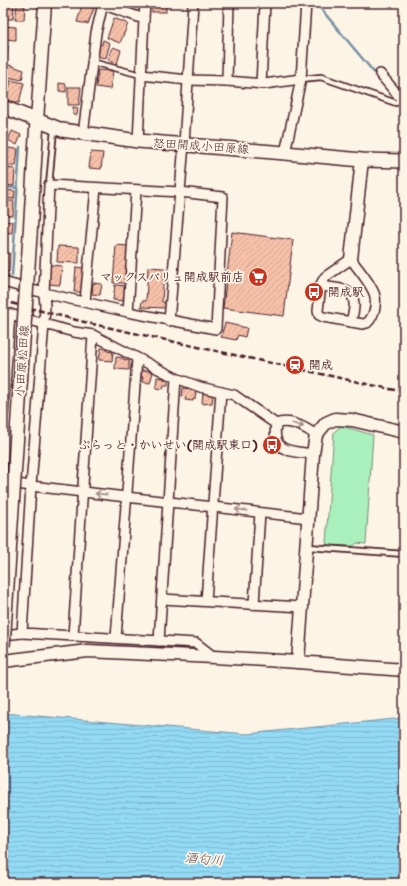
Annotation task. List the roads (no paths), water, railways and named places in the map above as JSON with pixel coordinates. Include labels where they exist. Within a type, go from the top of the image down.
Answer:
[{"type":"main road","name":"怒田開成小田原線","points":[[3,107],[54,128],[83,134],[138,141],[362,160],[404,161]]},
{"type":"main road","name":"小田原松田線","points":[[3,647],[37,121]]},
{"type":"street","points":[[37,121],[45,3]]},
{"type":"street","points":[[138,141],[140,75],[145,3]]},
{"type":"street","points":[[169,321],[184,144],[193,3]]},
{"type":"street","points":[[226,81],[230,3]]},
{"type":"street","points":[[261,84],[265,3]]},
{"type":"street","points":[[285,153],[301,79],[306,3]]},
{"type":"street","points":[[83,134],[101,4],[144,18]]},
{"type":"street","points":[[380,74],[401,101]]},
{"type":"street","points":[[140,75],[188,80],[261,84],[301,79]]},
{"type":"street","points":[[351,259],[325,277],[320,286],[318,311],[319,315],[323,317],[363,324],[372,319],[375,299],[374,291],[351,259],[362,160]]},
{"type":"street","points":[[3,282],[44,293],[128,312],[216,329],[223,197],[180,192],[49,185],[44,293],[44,324],[31,486],[22,633]]},
{"type":"street","points":[[84,302],[96,188]]},
{"type":"street","points":[[128,312],[136,190]]},
{"type":"street","points":[[320,286],[345,289],[352,294],[354,303],[351,322]]},
{"type":"street","points":[[3,414],[6,313],[44,324],[93,335],[176,378],[200,387],[234,395],[276,424]]},
{"type":"street","points":[[74,636],[93,335]]},
{"type":"street","points":[[116,638],[137,359]]},
{"type":"street","points":[[159,641],[176,378]]},
{"type":"street","points":[[206,601],[221,392]]},
{"type":"street","points":[[298,662],[313,454],[316,435],[326,423],[335,419],[352,420],[404,432]]},
{"type":"street","points":[[276,424],[281,422],[296,424],[303,426],[316,435]]},
{"type":"street","points":[[276,424],[274,435],[277,444],[286,450],[313,454]]},
{"type":"street","points":[[3,482],[308,518]]},
{"type":"street","points":[[254,604],[260,513]]},
{"type":"street","points":[[162,599],[302,607]]},
{"type":"street","points":[[3,635],[22,633],[196,643],[214,657]]},
{"type":"street","points":[[3,661],[88,651],[298,662],[404,670]]},
{"type":"lane","points":[[92,62],[140,75]]},
{"type":"lane","points":[[301,79],[321,77],[401,101]]},
{"type":"lane","points":[[49,185],[54,128]]},
{"type":"lane","points":[[306,547],[404,554]]},
{"type":"water","name":"酒匂川","points":[[3,713],[247,734],[404,718],[404,883],[3,883]]},
{"type":"waterway","points":[[316,3],[377,76]]},
{"type":"waterway","points":[[399,103],[404,109]]},
{"type":"waterway","points":[[12,276],[20,147]]},
{"type":"waterway","points":[[3,187],[18,188]]},
{"type":"railway","points":[[3,301],[88,323],[404,392]]},
{"type":"place","name":"マックスバリュ開成駅前店","points":[[258,277]]},
{"type":"place","name":"開成駅","points":[[314,292]]},
{"type":"place","name":"開成","points":[[295,365]]},
{"type":"place","name":"ぷらっと・かいせい(開成駅東口)","points":[[272,445]]}]
